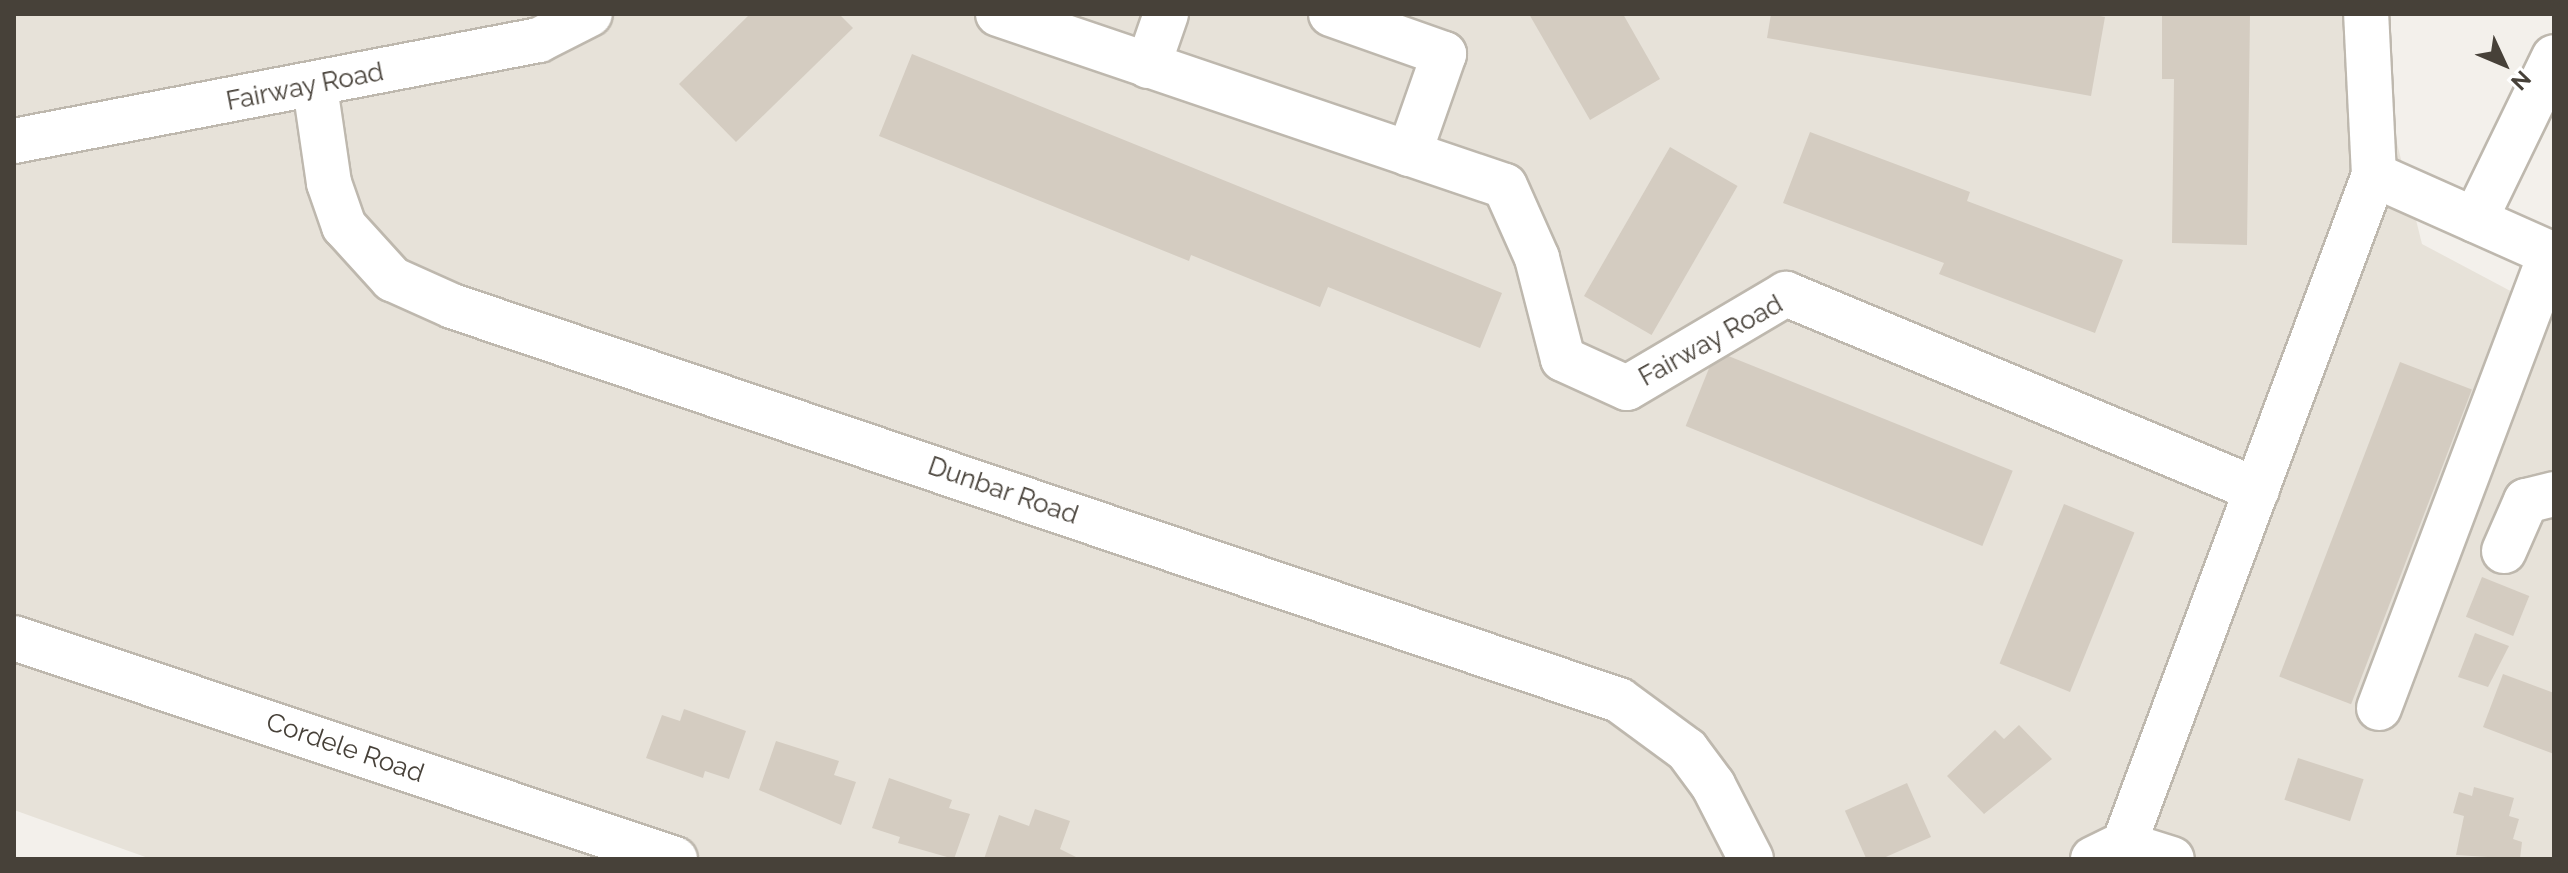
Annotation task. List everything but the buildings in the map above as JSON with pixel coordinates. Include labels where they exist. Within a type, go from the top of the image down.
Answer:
[{"type":"street","name":"Fairway Road","points":[[14,141],[315,87],[539,40],[590,14]]},
{"type":"street","name":"Fairway Road","points":[[998,14],[1505,186],[1537,258],[1563,359],[1627,388],[1786,294],[2257,490]]},
{"type":"street","points":[[1148,66],[1166,14]]},
{"type":"street","points":[[1331,14],[1444,54],[1409,154]]},
{"type":"street","points":[[2172,859],[2109,852],[2257,490],[2374,175],[2366,14]]},
{"type":"street","points":[[2475,220],[2554,57]]},
{"type":"street","name":"Dunbar Road","points":[[315,87],[329,183],[344,226],[392,279],[452,306],[1619,700],[1687,750],[1713,785],[1751,859]]},
{"type":"street","points":[[2374,175],[2553,255],[2379,708]]},
{"type":"street","points":[[2504,551],[2526,501],[2554,494]]},
{"type":"street","name":"Cordele Road","points":[[14,638],[672,859]]},
{"type":"shaded area","points":[[14,14],[2365,14],[2422,244],[2554,314],[2554,859],[151,859],[14,810]]}]
